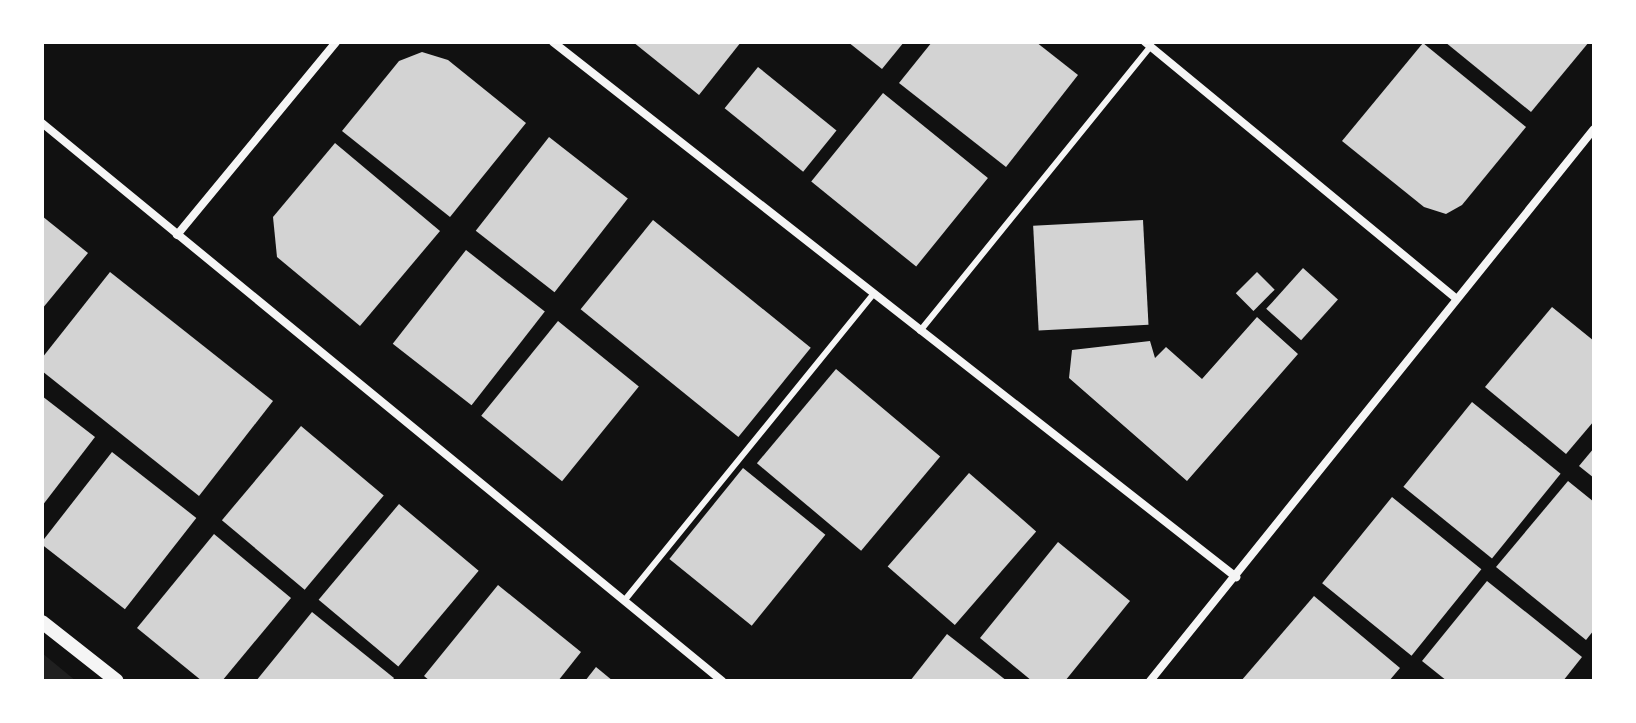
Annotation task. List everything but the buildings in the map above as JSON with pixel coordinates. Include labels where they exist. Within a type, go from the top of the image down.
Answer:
[{"type":"street","points":[[177,235],[336,42]]},
{"type":"street","points":[[553,42],[1236,577]]},
{"type":"street","points":[[1148,44],[1457,299]]},
{"type":"street","points":[[42,123],[722,681]]},
{"type":"street","points":[[1150,681],[1594,129]]},
{"type":"street","points":[[42,622],[117,681]]},
{"type":"lane","points":[[920,331],[1148,44]]},
{"type":"lane","points":[[624,601],[873,295]]},
{"type":"shaded area","points":[[42,653],[76,681],[42,681]]}]
